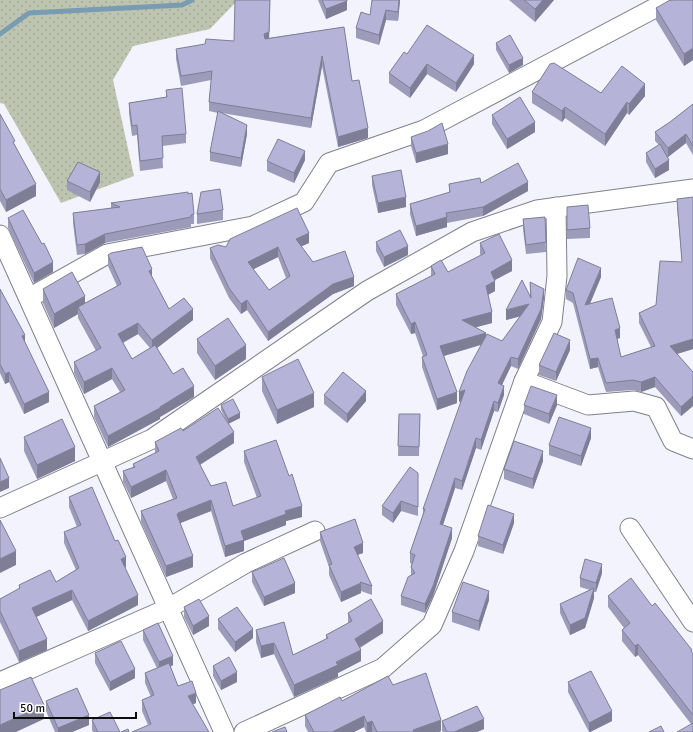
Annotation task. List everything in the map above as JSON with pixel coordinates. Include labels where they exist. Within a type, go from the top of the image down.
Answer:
[{"type":"street","points":[[29,298],[108,254],[253,226],[266,220],[304,202],[329,164],[424,130],[670,0]]},
{"type":"street","points":[[0,508],[152,438],[367,291],[472,232],[537,210],[693,189]]},
{"type":"street","points":[[244,732],[383,668],[432,625],[464,551],[524,380],[552,322],[557,276],[556,208]]},
{"type":"street","points":[[0,236],[224,732]]},
{"type":"street","points":[[524,380],[588,405],[634,401],[656,407],[673,441],[693,449]]},
{"type":"street","points":[[630,528],[693,622]]},
{"type":"street","points":[[0,682],[169,608],[246,563],[315,531]]},
{"type":"green space","points":[[0,0],[242,0],[233,5],[210,29],[133,46],[113,80],[134,176],[61,203],[4,104],[0,103]]},
{"type":"building","points":[[235,0],[270,0],[269,32],[264,34],[265,39],[344,27],[352,81],[359,80],[368,128],[338,137],[322,56],[311,118],[209,102],[212,71],[181,76],[176,49],[205,44],[206,39],[234,41]]},
{"type":"building","points":[[322,0],[347,0],[347,1],[326,9]]},
{"type":"building","points":[[372,0],[399,0],[398,12],[386,10],[379,35],[356,28],[361,12],[370,15]]},
{"type":"building","points":[[524,0],[543,0],[535,9]]},
{"type":"building","points":[[670,0],[693,0],[693,48],[684,54],[656,8]]},
{"type":"building","points":[[427,25],[474,55],[456,83],[427,64],[410,88],[389,73],[404,52],[407,54]]},
{"type":"building","points":[[510,35],[523,58],[509,65],[496,43]]},
{"type":"building","points":[[554,63],[601,93],[622,66],[645,84],[629,104],[627,102],[605,134],[565,107],[562,111],[532,92],[550,64]]},
{"type":"building","points":[[182,88],[186,134],[162,136],[163,158],[140,161],[137,125],[132,126],[129,103],[167,97],[166,90]]},
{"type":"building","points":[[520,97],[535,122],[507,139],[492,115]]},
{"type":"building","points":[[693,104],[693,146],[686,134],[668,148],[655,132]]},
{"type":"building","points":[[218,111],[247,125],[241,158],[210,152]]},
{"type":"building","points":[[0,114],[15,141],[13,142],[36,184],[6,200],[0,189]]},
{"type":"building","points":[[442,123],[448,144],[416,153],[411,137],[428,131]]},
{"type":"building","points":[[278,139],[305,151],[294,173],[267,161]]},
{"type":"building","points":[[660,144],[669,160],[655,169],[646,153]]},
{"type":"building","points":[[78,162],[100,172],[90,192],[67,181]]},
{"type":"building","points":[[518,163],[528,182],[483,207],[446,213],[447,217],[416,226],[410,204],[450,192],[449,184],[480,178],[481,183]]},
{"type":"building","points":[[401,170],[406,197],[378,203],[372,176]]},
{"type":"building","points":[[220,189],[223,210],[197,214],[201,192]]},
{"type":"building","points":[[188,192],[188,194],[192,193],[194,214],[191,215],[191,217],[105,234],[85,244],[77,245],[73,213],[120,207],[111,203]]},
{"type":"building","points":[[693,197],[693,339],[670,346],[693,372],[693,396],[681,407],[655,377],[641,382],[633,380],[606,383],[598,358],[590,359],[573,293],[566,290],[578,258],[601,268],[585,305],[612,298],[620,328],[615,330],[621,357],[655,346],[639,313],[656,305],[660,261],[682,262],[677,199]]},
{"type":"building","points":[[588,205],[590,228],[567,230],[567,207]]},
{"type":"building","points":[[297,208],[309,233],[296,239],[313,262],[345,251],[354,277],[333,284],[268,332],[247,300],[241,304],[229,288],[210,248],[218,245],[226,247],[230,239]],"holes":[[[278,247],[290,276],[269,290],[248,262]]]},
{"type":"building","points":[[23,210],[42,244],[44,243],[53,262],[34,273],[8,218]]},
{"type":"building","points":[[545,217],[546,242],[526,245],[523,219]]},
{"type":"building","points":[[400,230],[408,246],[384,257],[376,242]]},
{"type":"building","points":[[499,234],[512,260],[491,272],[495,281],[486,286],[492,312],[462,320],[486,333],[440,346],[457,392],[437,399],[422,357],[427,355],[415,322],[411,324],[396,294],[435,274],[431,266],[441,260],[448,272],[485,253],[480,243]]},
{"type":"building","points":[[142,247],[152,269],[149,271],[169,309],[184,298],[193,309],[152,340],[138,323],[118,334],[132,359],[155,345],[173,374],[183,368],[194,386],[160,408],[108,436],[94,406],[125,390],[112,368],[84,382],[74,362],[101,348],[78,307],[121,284],[108,255],[111,253]]},
{"type":"building","points":[[72,272],[85,296],[54,314],[43,289]]},
{"type":"building","points":[[522,280],[531,298],[530,282],[544,289],[541,309],[518,359],[511,357],[498,383],[504,386],[498,403],[494,401],[481,440],[476,438],[462,481],[455,478],[440,524],[452,528],[433,586],[425,604],[401,596],[408,577],[415,573],[411,567],[415,555],[410,553],[425,509],[423,509],[465,390],[459,392],[467,371],[487,334],[502,341],[529,304],[506,310]]},
{"type":"building","points":[[0,289],[25,335],[22,336],[49,392],[24,404],[9,372],[5,374],[0,364]]},
{"type":"building","points":[[228,318],[246,345],[215,366],[197,339]]},
{"type":"building","points":[[554,333],[570,340],[556,372],[539,365]]},
{"type":"building","points":[[298,359],[314,393],[277,410],[262,377]]},
{"type":"building","points":[[343,372],[366,391],[347,414],[324,395]]},
{"type":"building","points":[[531,386],[557,395],[549,414],[524,405]]},
{"type":"building","points":[[233,399],[240,413],[228,419],[221,405]]},
{"type":"building","points":[[218,408],[234,432],[196,457],[211,486],[226,482],[233,506],[261,496],[244,451],[276,440],[289,476],[292,474],[302,506],[285,511],[286,514],[241,531],[244,540],[225,546],[211,500],[178,513],[177,515],[193,556],[166,566],[141,511],[177,498],[166,470],[131,487],[123,471],[135,467],[133,464],[159,451],[155,442],[181,428],[183,431]]},
{"type":"building","points":[[399,414],[420,414],[419,447],[398,446]]},
{"type":"building","points":[[559,417],[591,428],[581,456],[549,445]]},
{"type":"building","points":[[62,419],[75,447],[37,465],[24,437]]},
{"type":"building","points":[[514,441],[543,451],[533,479],[504,469]]},
{"type":"building","points":[[0,458],[9,478],[0,482]]},
{"type":"building","points":[[410,467],[418,473],[418,507],[401,501],[393,513],[382,506]]},
{"type":"building","points":[[92,487],[115,541],[118,540],[126,557],[121,559],[138,595],[88,621],[72,590],[32,608],[47,639],[19,651],[0,611],[0,599],[20,588],[19,585],[50,570],[56,582],[79,568],[64,532],[81,525],[69,497]]},
{"type":"building","points":[[488,505],[514,514],[503,545],[478,536]]},
{"type":"building","points":[[355,519],[363,543],[354,547],[372,586],[360,582],[361,583],[341,592],[329,565],[332,564],[320,532]]},
{"type":"building","points":[[0,520],[16,551],[0,559]]},
{"type":"building","points":[[284,558],[295,583],[264,597],[252,572]]},
{"type":"building","points":[[585,559],[602,564],[596,583],[580,578]]},
{"type":"building","points":[[631,578],[652,606],[655,603],[692,650],[693,715],[638,644],[635,646],[622,630],[630,623],[608,596]]},
{"type":"building","points":[[463,582],[489,591],[479,621],[452,612]]},
{"type":"building","points":[[594,588],[585,618],[570,625],[560,604]]},
{"type":"building","points":[[199,599],[209,616],[193,626],[184,607]]},
{"type":"building","points":[[371,599],[383,621],[355,639],[361,650],[336,662],[338,665],[294,685],[274,643],[261,646],[256,630],[284,622],[293,655],[328,638],[326,635],[352,621],[348,613]]},
{"type":"building","points":[[237,607],[253,629],[235,642],[218,619]]},
{"type":"building","points":[[158,623],[173,656],[159,662],[143,630]]},
{"type":"building","points":[[121,641],[135,669],[110,682],[95,653]]},
{"type":"building","points":[[229,657],[237,672],[221,681],[213,666]]},
{"type":"building","points":[[169,663],[178,686],[192,681],[196,693],[188,696],[209,732],[132,732],[151,724],[142,700],[154,695],[145,673]]},
{"type":"building","points":[[591,671],[612,711],[589,723],[568,682]]},
{"type":"building","points":[[426,673],[441,720],[413,730],[414,732],[377,732],[372,721],[367,723],[364,716],[332,732],[314,732],[305,715],[340,697],[342,701],[388,676],[393,685]]},
{"type":"building","points":[[31,677],[44,705],[0,725],[0,690]]},
{"type":"building","points":[[77,688],[89,715],[58,728],[46,701]]},
{"type":"building","points":[[477,706],[484,719],[454,732],[447,732],[442,721]]},
{"type":"building","points":[[110,712],[120,732],[98,732],[92,720]]},
{"type":"building","points":[[693,723],[693,732],[677,732]]},
{"type":"building","points":[[661,726],[664,732],[649,732]]},
{"type":"building","points":[[285,727],[287,732],[272,732]]},
{"type":"building","points":[[128,729],[129,732],[121,732]]},
{"type":"waterway","points":[[0,34],[29,13],[182,5],[192,0]]}]
